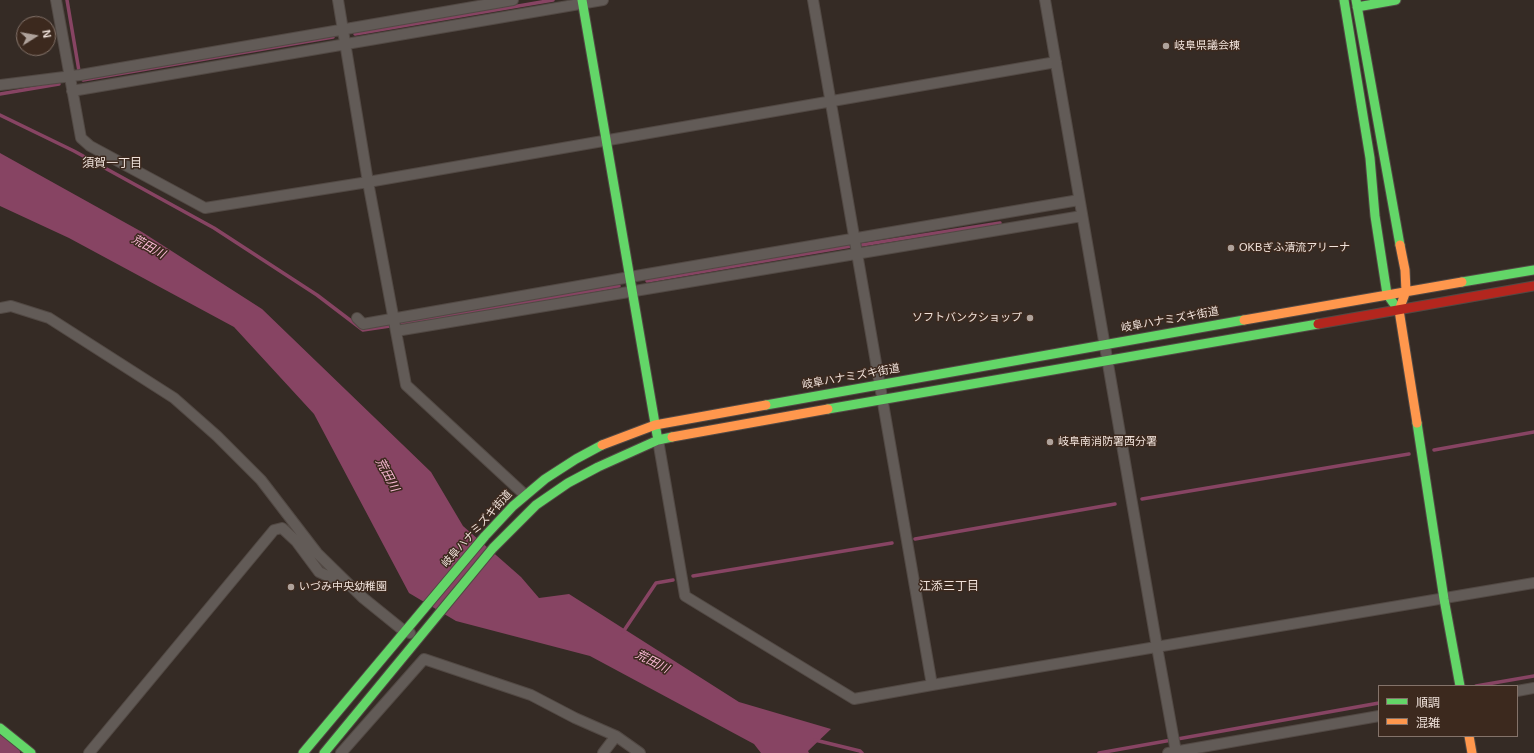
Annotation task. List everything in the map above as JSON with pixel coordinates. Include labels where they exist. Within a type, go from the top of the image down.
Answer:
[{"type":"main road","points":[[1344,0],[1370,158],[1375,216],[1387,294],[1399,310],[1444,599],[1460,685]]},
{"type":"main road","points":[[1396,0],[1357,3],[1405,270],[1406,291],[1399,310]]},
{"type":"main road","points":[[582,2],[658,440]]},
{"type":"main road","name":"岐阜ハナミズキ街道","points":[[303,753],[484,536],[513,506],[545,479],[576,459],[603,445],[635,432],[655,425],[880,384],[1387,294],[1534,270]]},
{"type":"main road","points":[[324,753],[493,548],[536,505],[568,483],[616,458],[658,440],[882,399],[1534,286]]},
{"type":"main road","points":[[0,728],[31,753]]},
{"type":"main road","points":[[1469,737],[1472,753]]},
{"type":"street","points":[[56,0],[80,138],[90,146],[205,208],[368,182],[1056,62]]},
{"type":"street","points":[[338,0],[368,182],[406,385],[526,495]]},
{"type":"street","points":[[0,85],[70,75],[80,75],[513,0]]},
{"type":"street","points":[[72,91],[582,2],[603,0]]},
{"type":"street","points":[[813,0],[932,685]]},
{"type":"street","points":[[1045,0],[1173,732],[1173,751],[1216,749],[1378,716]]},
{"type":"street","points":[[357,318],[363,324],[394,319],[1079,200]]},
{"type":"street","points":[[396,331],[1082,216]]},
{"type":"street","points":[[0,308],[11,306],[48,318],[174,398],[217,436],[261,480],[317,553],[351,587],[404,631],[419,637]]},
{"type":"street","points":[[658,440],[685,596],[854,699],[1534,583]]},
{"type":"street","points":[[89,753],[274,530],[282,528],[296,542],[319,572],[351,587]]},
{"type":"street","points":[[341,753],[424,659],[531,695],[575,718],[616,736],[640,753]]},
{"type":"street","points":[[1518,692],[1534,688]]},
{"type":"street","points":[[603,753],[616,736]]},
{"type":"water","name":"荒田川","points":[[0,153],[142,232],[262,309],[431,472],[463,526],[521,577],[539,598],[569,594],[739,702],[831,729],[808,751],[809,753],[761,753],[754,744],[590,656],[456,621],[409,593],[314,414],[234,327],[69,238],[0,206]]},
{"type":"waterway","points":[[67,0],[79,71]]},
{"type":"waterway","points":[[355,34],[553,0]]},
{"type":"waterway","points":[[83,80],[333,37]]},
{"type":"waterway","points":[[0,94],[59,84]]},
{"type":"waterway","points":[[0,115],[74,151],[214,228],[317,295],[363,330],[390,326]]},
{"type":"waterway","points":[[861,245],[1000,223]]},
{"type":"waterway","points":[[647,281],[851,246]]},
{"type":"waterway","points":[[402,324],[619,286]]},
{"type":"waterway","points":[[1434,450],[1534,432]]},
{"type":"waterway","points":[[1142,499],[1409,454]]},
{"type":"waterway","points":[[915,539],[1115,504]]},
{"type":"waterway","points":[[693,576],[892,543]]},
{"type":"waterway","points":[[623,632],[656,583],[673,580]]},
{"type":"waterway","points":[[1482,685],[1534,676]]},
{"type":"waterway","points":[[1099,753],[1378,703]]},
{"type":"waterway","points":[[815,740],[860,751],[862,753]]},
{"type":"waterway","points":[[0,746],[9,753]]},
{"type":"traffic: fast","points":[[582,0],[657,435]]},
{"type":"traffic: fast","points":[[1344,0],[1370,158],[1375,216],[1387,294],[1394,304]]},
{"type":"traffic: fast","points":[[1356,0],[1400,245]]},
{"type":"traffic: fast","points":[[1357,7],[1396,0]]},
{"type":"traffic: fast","points":[[1462,282],[1534,270]]},
{"type":"traffic: fast","points":[[766,405],[1244,320]]},
{"type":"traffic: fast","points":[[828,409],[1318,324]]},
{"type":"traffic: fast","points":[[1417,423],[1444,599],[1460,685]]},
{"type":"traffic: fast","points":[[324,753],[493,548],[536,505],[568,483],[598,467],[658,440],[672,437]]},
{"type":"traffic: fast","points":[[303,753],[485,536],[513,506],[545,479],[576,459],[602,445]]},
{"type":"traffic: fast","points":[[0,728],[31,753]]},
{"type":"traffic: slow","points":[[1400,245],[1405,270],[1406,291],[1399,310],[1417,423]]},
{"type":"traffic: slow","points":[[1244,320],[1462,282]]},
{"type":"traffic: slow","points":[[602,445],[655,425],[766,405]]},
{"type":"traffic: slow","points":[[672,437],[828,409]]},
{"type":"traffic: slow","points":[[1469,737],[1472,753]]},
{"type":"traffic: jam","points":[[1318,324],[1534,286]]},
{"type":"place","name":"岐阜県議会棟","points":[[1166,46]]},
{"type":"place","name":"OKBぎふ清流アリーナ","points":[[1231,248]]},
{"type":"place","name":"ソフトバンクショップ","points":[[1030,318]]},
{"type":"place","name":"岐阜南消防署西分署","points":[[1050,442]]},
{"type":"place","name":"いづみ中央幼稚園","points":[[291,587]]},
{"type":"district","name":"須賀一丁目","points":[[112,164]]},
{"type":"district","name":"江添三丁目","points":[[949,587]]}]
